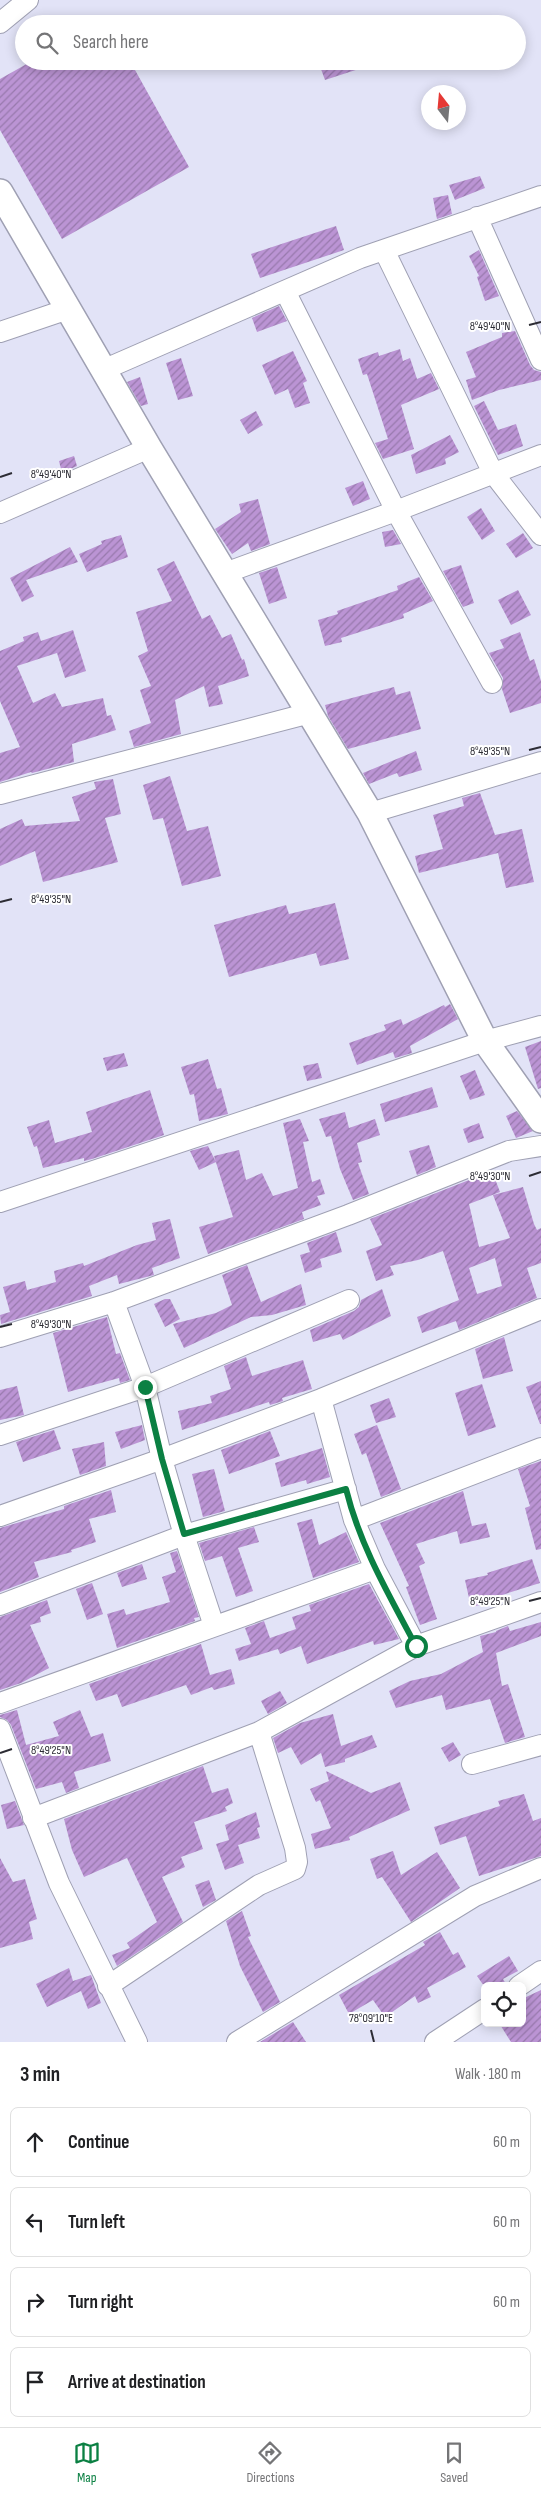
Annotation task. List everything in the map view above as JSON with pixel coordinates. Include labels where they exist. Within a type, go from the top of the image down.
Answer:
[{"type":"street","points":[[0,23],[28,0]]},
{"type":"street","points":[[0,192],[149,448],[370,813],[485,1041],[541,1120]]},
{"type":"street","points":[[103,370],[384,250],[541,196]]},
{"type":"street","points":[[477,217],[541,360]]},
{"type":"street","points":[[384,250],[493,473],[541,536]]},
{"type":"street","points":[[285,291],[396,511],[492,683]]},
{"type":"street","points":[[0,332],[68,309]]},
{"type":"street","points":[[0,513],[149,448]]},
{"type":"street","points":[[225,574],[541,455]]},
{"type":"street","points":[[0,794],[310,713]]},
{"type":"street","points":[[370,813],[541,762]]},
{"type":"street","points":[[0,1202],[485,1041],[541,1026]]},
{"type":"street","points":[[0,1337],[114,1302],[348,1215],[509,1151],[541,1146]]},
{"type":"street","points":[[0,1435],[145,1387],[350,1300]]},
{"type":"street","points":[[114,1302],[145,1387],[162,1459],[214,1626]]},
{"type":"street","points":[[0,1516],[162,1459],[321,1399],[541,1309]]},
{"type":"street","points":[[321,1399],[354,1520],[375,1569],[416,1646]]},
{"type":"street","points":[[354,1520],[541,1448]]},
{"type":"street","points":[[0,1605],[184,1534],[346,1489]]},
{"type":"street","points":[[0,1703],[375,1569]]},
{"type":"street","points":[[33,1818],[259,1732],[416,1646],[541,1602]]},
{"type":"street","points":[[0,1729],[59,1883],[137,2042]]},
{"type":"street","points":[[108,1986],[259,1885],[295,1869],[297,1862],[294,1848],[259,1732]]},
{"type":"street","points":[[472,1764],[541,1745]]},
{"type":"street","points":[[237,2042],[475,1896],[540,1871]]},
{"type":"street","points":[[526,1982],[541,1971]]},
{"type":"street","points":[[435,2042],[481,2012]]},
{"type":"building","points":[[16,70],[135,70],[189,167],[62,239],[0,130],[0,79]]},
{"type":"building","points":[[321,70],[356,70],[325,80]]},
{"type":"building","points":[[480,176],[485,188],[455,200],[449,185]]},
{"type":"building","points":[[448,195],[452,214],[437,219],[433,198]]},
{"type":"building","points":[[336,226],[344,250],[260,278],[251,254]]},
{"type":"building","points":[[479,250],[499,296],[485,301],[477,277],[479,276],[469,256]]},
{"type":"building","points":[[279,306],[287,321],[257,332],[252,318]]},
{"type":"building","points":[[515,331],[530,365],[534,370],[541,372],[541,380],[499,390],[472,400],[466,380],[476,377],[466,352],[502,337],[502,333]]},
{"type":"building","points":[[400,349],[403,361],[410,358],[417,379],[431,373],[439,389],[401,405],[414,449],[383,459],[375,443],[388,439],[367,374],[363,375],[358,359],[378,352],[379,356]]},
{"type":"building","points":[[293,351],[307,381],[303,383],[310,403],[295,408],[288,389],[275,395],[262,365]]},
{"type":"building","points":[[181,358],[193,396],[178,400],[166,363]]},
{"type":"building","points":[[140,377],[148,404],[141,406],[127,382]]},
{"type":"building","points":[[484,401],[498,430],[516,424],[523,446],[498,455],[474,406]]},
{"type":"building","points":[[256,411],[263,425],[248,434],[240,420]]},
{"type":"building","points":[[450,435],[459,452],[445,459],[446,464],[416,474],[411,455]]},
{"type":"building","points":[[74,456],[77,466],[62,473],[59,461]]},
{"type":"building","points":[[363,481],[370,499],[353,506],[345,488]]},
{"type":"building","points":[[258,499],[270,544],[251,551],[248,543],[232,554],[215,529],[241,512],[239,504]]},
{"type":"building","points":[[481,508],[495,531],[482,540],[467,517]]},
{"type":"building","points":[[393,530],[401,544],[385,547],[382,532]]},
{"type":"building","points":[[523,533],[533,548],[516,558],[506,544]]},
{"type":"building","points":[[121,535],[128,557],[87,572],[79,554],[102,544],[101,541]]},
{"type":"building","points":[[70,547],[78,562],[26,580],[34,596],[22,602],[10,578]]},
{"type":"building","points":[[174,561],[202,619],[210,615],[222,638],[231,634],[242,660],[244,659],[249,676],[218,686],[223,704],[209,707],[204,686],[175,700],[181,734],[134,747],[129,731],[151,723],[140,690],[151,686],[138,656],[148,651],[136,612],[172,601],[157,569]]},
{"type":"building","points":[[461,565],[474,603],[463,607],[443,571]]},
{"type":"building","points":[[277,567],[287,598],[269,604],[259,573]]},
{"type":"building","points":[[419,577],[433,601],[403,614],[404,618],[341,638],[342,642],[325,646],[318,620],[338,614],[337,611],[398,590],[397,586]]},
{"type":"building","points":[[518,590],[531,615],[511,625],[498,600]]},
{"type":"building","points":[[73,630],[86,671],[65,678],[57,653],[17,666],[33,703],[55,693],[62,707],[103,698],[107,716],[111,715],[116,730],[72,744],[74,762],[31,772],[0,782],[0,753],[20,747],[0,701],[0,651],[24,641],[23,637],[38,632],[41,641]]},
{"type":"building","points":[[520,632],[530,661],[534,659],[541,681],[541,703],[510,713],[502,689],[503,678],[489,653],[504,648],[500,640]]},
{"type":"building","points":[[394,687],[396,695],[410,691],[421,729],[348,749],[328,716],[325,705]]},
{"type":"building","points":[[416,751],[422,770],[399,777],[397,773],[369,784],[363,773]]},
{"type":"building","points":[[170,776],[187,831],[208,826],[221,876],[182,886],[163,818],[153,820],[143,785]]},
{"type":"building","points":[[113,779],[121,814],[105,818],[118,862],[43,882],[35,851],[0,866],[0,829],[22,819],[25,826],[80,821],[72,797],[96,789],[94,782]]},
{"type":"building","points":[[480,793],[495,835],[522,829],[534,882],[506,888],[498,853],[419,873],[415,856],[443,849],[433,815],[464,806],[462,798]]},
{"type":"building","points":[[335,903],[349,959],[320,966],[316,953],[229,977],[214,925],[286,905],[289,914]]},
{"type":"building","points":[[450,1004],[458,1019],[410,1046],[412,1053],[395,1058],[393,1052],[357,1065],[349,1043],[386,1030],[384,1025],[401,1019],[403,1025],[444,1005],[445,1007]]},
{"type":"building","points":[[541,1041],[541,1088],[538,1089],[525,1047]]},
{"type":"building","points":[[124,1053],[128,1066],[107,1071],[103,1058]]},
{"type":"building","points":[[208,1059],[217,1089],[221,1088],[228,1114],[199,1121],[194,1094],[190,1095],[181,1067]]},
{"type":"building","points":[[318,1063],[322,1078],[307,1081],[303,1066]]},
{"type":"building","points":[[475,1070],[485,1095],[470,1100],[460,1076]]},
{"type":"building","points":[[432,1087],[438,1107],[385,1122],[380,1104]]},
{"type":"building","points":[[150,1090],[164,1135],[92,1159],[84,1161],[84,1158],[43,1168],[37,1146],[34,1147],[27,1127],[49,1120],[55,1143],[92,1132],[86,1112]]},
{"type":"building","points":[[517,1111],[533,1131],[516,1138],[506,1116]]},
{"type":"building","points":[[345,1112],[349,1128],[375,1119],[380,1135],[357,1143],[362,1162],[358,1163],[369,1194],[353,1200],[340,1169],[331,1136],[326,1137],[319,1119]]},
{"type":"building","points":[[300,1119],[309,1141],[303,1142],[312,1182],[320,1179],[325,1194],[317,1196],[321,1205],[302,1212],[304,1219],[208,1254],[199,1227],[233,1217],[214,1156],[239,1150],[246,1180],[262,1173],[273,1196],[298,1188],[283,1123]]},
{"type":"building","points":[[479,1123],[484,1138],[468,1143],[463,1129]]},
{"type":"building","points":[[429,1145],[436,1167],[417,1175],[409,1151]]},
{"type":"building","points":[[208,1146],[216,1162],[199,1170],[190,1151]]},
{"type":"building","points":[[492,1171],[500,1192],[469,1204],[479,1247],[510,1238],[493,1195],[523,1187],[534,1224],[537,1230],[541,1228],[541,1263],[527,1268],[537,1298],[459,1330],[456,1321],[422,1333],[417,1317],[459,1300],[443,1251],[418,1260],[390,1266],[394,1275],[376,1281],[366,1251],[382,1245],[370,1219]],"holes":[[[495,1258],[502,1286],[477,1294],[469,1268]]]},
{"type":"building","points":[[170,1219],[180,1258],[152,1268],[154,1275],[119,1284],[117,1275],[89,1286],[92,1296],[1,1324],[0,1315],[10,1312],[3,1287],[25,1281],[27,1290],[56,1282],[54,1271],[83,1263],[84,1266],[137,1245],[156,1240],[152,1223]]},
{"type":"building","points":[[336,1232],[342,1252],[320,1259],[322,1267],[305,1273],[300,1255],[310,1252],[307,1243]]},
{"type":"building","points":[[247,1265],[261,1302],[301,1284],[306,1305],[272,1315],[251,1317],[184,1348],[173,1324],[216,1313],[232,1305],[222,1275]]},
{"type":"building","points":[[382,1289],[391,1316],[343,1340],[340,1334],[313,1342],[310,1330],[354,1311],[359,1307],[361,1300]]},
{"type":"building","points":[[170,1299],[180,1319],[165,1327],[154,1304]]},
{"type":"building","points":[[107,1317],[116,1354],[120,1353],[130,1380],[120,1383],[119,1378],[68,1392],[53,1333]]},
{"type":"building","points":[[504,1337],[513,1371],[483,1379],[475,1349]]},
{"type":"building","points":[[246,1357],[252,1376],[303,1360],[312,1389],[282,1398],[283,1401],[270,1405],[269,1402],[182,1430],[178,1411],[212,1403],[210,1396],[231,1389],[224,1366]]},
{"type":"building","points":[[541,1381],[541,1424],[540,1424],[526,1387]]},
{"type":"building","points":[[482,1384],[496,1427],[468,1436],[455,1393]]},
{"type":"building","points":[[17,1386],[24,1415],[0,1420],[0,1390]]},
{"type":"building","points":[[389,1398],[396,1417],[376,1423],[370,1405]]},
{"type":"building","points":[[142,1425],[145,1440],[121,1449],[115,1432]]},
{"type":"building","points":[[377,1425],[401,1489],[381,1497],[366,1453],[362,1455],[354,1434]]},
{"type":"building","points":[[54,1430],[61,1449],[23,1462],[16,1442]]},
{"type":"building","points":[[270,1431],[280,1456],[229,1474],[221,1450]]},
{"type":"building","points":[[104,1442],[106,1466],[80,1475],[72,1449]]},
{"type":"building","points":[[322,1448],[330,1477],[307,1484],[306,1480],[281,1487],[275,1463]]},
{"type":"building","points":[[541,1461],[541,1549],[536,1550],[525,1508],[530,1506],[518,1469]]},
{"type":"building","points":[[214,1469],[225,1511],[203,1517],[192,1474]]},
{"type":"building","points":[[111,1490],[116,1512],[89,1519],[96,1542],[71,1550],[72,1552],[34,1562],[39,1577],[0,1592],[0,1528],[64,1509],[64,1506]]},
{"type":"building","points":[[463,1491],[472,1526],[486,1523],[490,1537],[460,1544],[457,1531],[416,1544],[425,1563],[419,1566],[437,1619],[420,1625],[406,1587],[409,1586],[380,1523]]},
{"type":"building","points":[[312,1519],[319,1545],[346,1532],[359,1562],[313,1578],[297,1523]]},
{"type":"building","points":[[254,1527],[259,1542],[238,1548],[253,1591],[236,1597],[222,1556],[205,1561],[199,1543]]},
{"type":"building","points":[[177,1551],[199,1617],[194,1618],[195,1621],[117,1648],[107,1614],[124,1609],[126,1615],[170,1602],[162,1577],[176,1572],[170,1553]]},
{"type":"building","points":[[532,1559],[540,1583],[483,1601],[484,1604],[471,1607],[465,1580],[488,1575],[487,1573]]},
{"type":"building","points":[[142,1564],[147,1579],[122,1587],[117,1573]]},
{"type":"building","points":[[92,1583],[103,1614],[87,1620],[76,1589]]},
{"type":"building","points":[[369,1584],[399,1639],[374,1645],[373,1641],[307,1664],[301,1646],[280,1654],[278,1649],[239,1661],[235,1649],[251,1644],[245,1628],[264,1621],[270,1638],[296,1629],[292,1617],[311,1611],[309,1605]]},
{"type":"building","points":[[47,1600],[51,1613],[40,1617],[41,1622],[30,1625],[49,1668],[21,1683],[0,1690],[0,1617]]},
{"type":"building","points":[[541,1622],[541,1636],[496,1653],[502,1686],[508,1684],[525,1737],[505,1743],[490,1699],[446,1710],[442,1695],[396,1708],[389,1691],[410,1681],[441,1674],[483,1652],[480,1636],[496,1632],[508,1626],[510,1631]]},
{"type":"building","points":[[201,1644],[210,1675],[231,1669],[235,1684],[214,1690],[212,1687],[191,1695],[186,1685],[122,1707],[117,1694],[96,1701],[89,1684]]},
{"type":"building","points":[[280,1691],[287,1703],[268,1714],[261,1701]]},
{"type":"building","points":[[17,1710],[26,1745],[59,1736],[53,1722],[80,1710],[91,1737],[103,1733],[111,1761],[74,1772],[79,1788],[66,1793],[62,1782],[36,1789],[11,1725],[7,1720],[0,1717],[0,1715]]},
{"type":"building","points":[[333,1714],[341,1746],[372,1735],[377,1747],[345,1759],[345,1762],[325,1767],[321,1753],[301,1765],[291,1747],[278,1753],[273,1738],[300,1723]]},
{"type":"building","points":[[453,1742],[461,1755],[449,1762],[441,1748]]},
{"type":"building","points":[[203,1766],[212,1793],[228,1788],[233,1803],[225,1807],[227,1811],[194,1822],[203,1849],[181,1857],[185,1867],[162,1877],[183,1922],[117,1966],[112,1955],[130,1948],[127,1943],[157,1922],[127,1858],[84,1877],[72,1850],[64,1819]]},
{"type":"building","points":[[326,1771],[371,1793],[400,1782],[410,1810],[349,1837],[350,1840],[315,1849],[311,1834],[331,1828],[320,1800],[316,1802],[310,1789],[329,1781]]},
{"type":"building","points":[[524,1794],[533,1821],[541,1818],[541,1856],[479,1876],[466,1836],[440,1845],[434,1827],[500,1806],[498,1801]]},
{"type":"building","points":[[15,1801],[24,1825],[7,1829],[1,1805]]},
{"type":"building","points":[[256,1812],[260,1827],[257,1828],[260,1838],[238,1845],[244,1863],[225,1870],[216,1844],[229,1840],[225,1825]]},
{"type":"building","points":[[393,1851],[401,1875],[437,1852],[460,1888],[411,1922],[382,1877],[377,1879],[370,1859]]},
{"type":"building","points":[[0,1858],[13,1882],[25,1879],[37,1919],[29,1922],[33,1939],[0,1948]]},
{"type":"building","points":[[209,1880],[216,1900],[203,1907],[195,1885]]},
{"type":"building","points":[[242,1911],[251,1936],[248,1937],[280,2002],[263,2012],[240,1966],[226,1921]]},
{"type":"building","points":[[440,1932],[453,1955],[458,1952],[466,1967],[427,1988],[431,1997],[418,2003],[415,1996],[385,2017],[373,2000],[349,2014],[339,1995],[425,1945],[423,1942]]},
{"type":"building","points":[[509,1956],[518,1971],[503,1979],[505,1982],[481,1982],[477,1976]]},
{"type":"building","points":[[69,1968],[73,1981],[91,1975],[101,2003],[88,2009],[81,1991],[47,2007],[36,1984]]},
{"type":"building","points":[[541,1990],[541,2042],[511,2042],[502,2027],[526,2027],[526,1997]]},
{"type":"building","points":[[293,2022],[306,2042],[260,2042]]},
{"type":"route","points":[[145,1387],[162,1459],[184,1534],[346,1489],[354,1520],[375,1569],[416,1646]]}]
